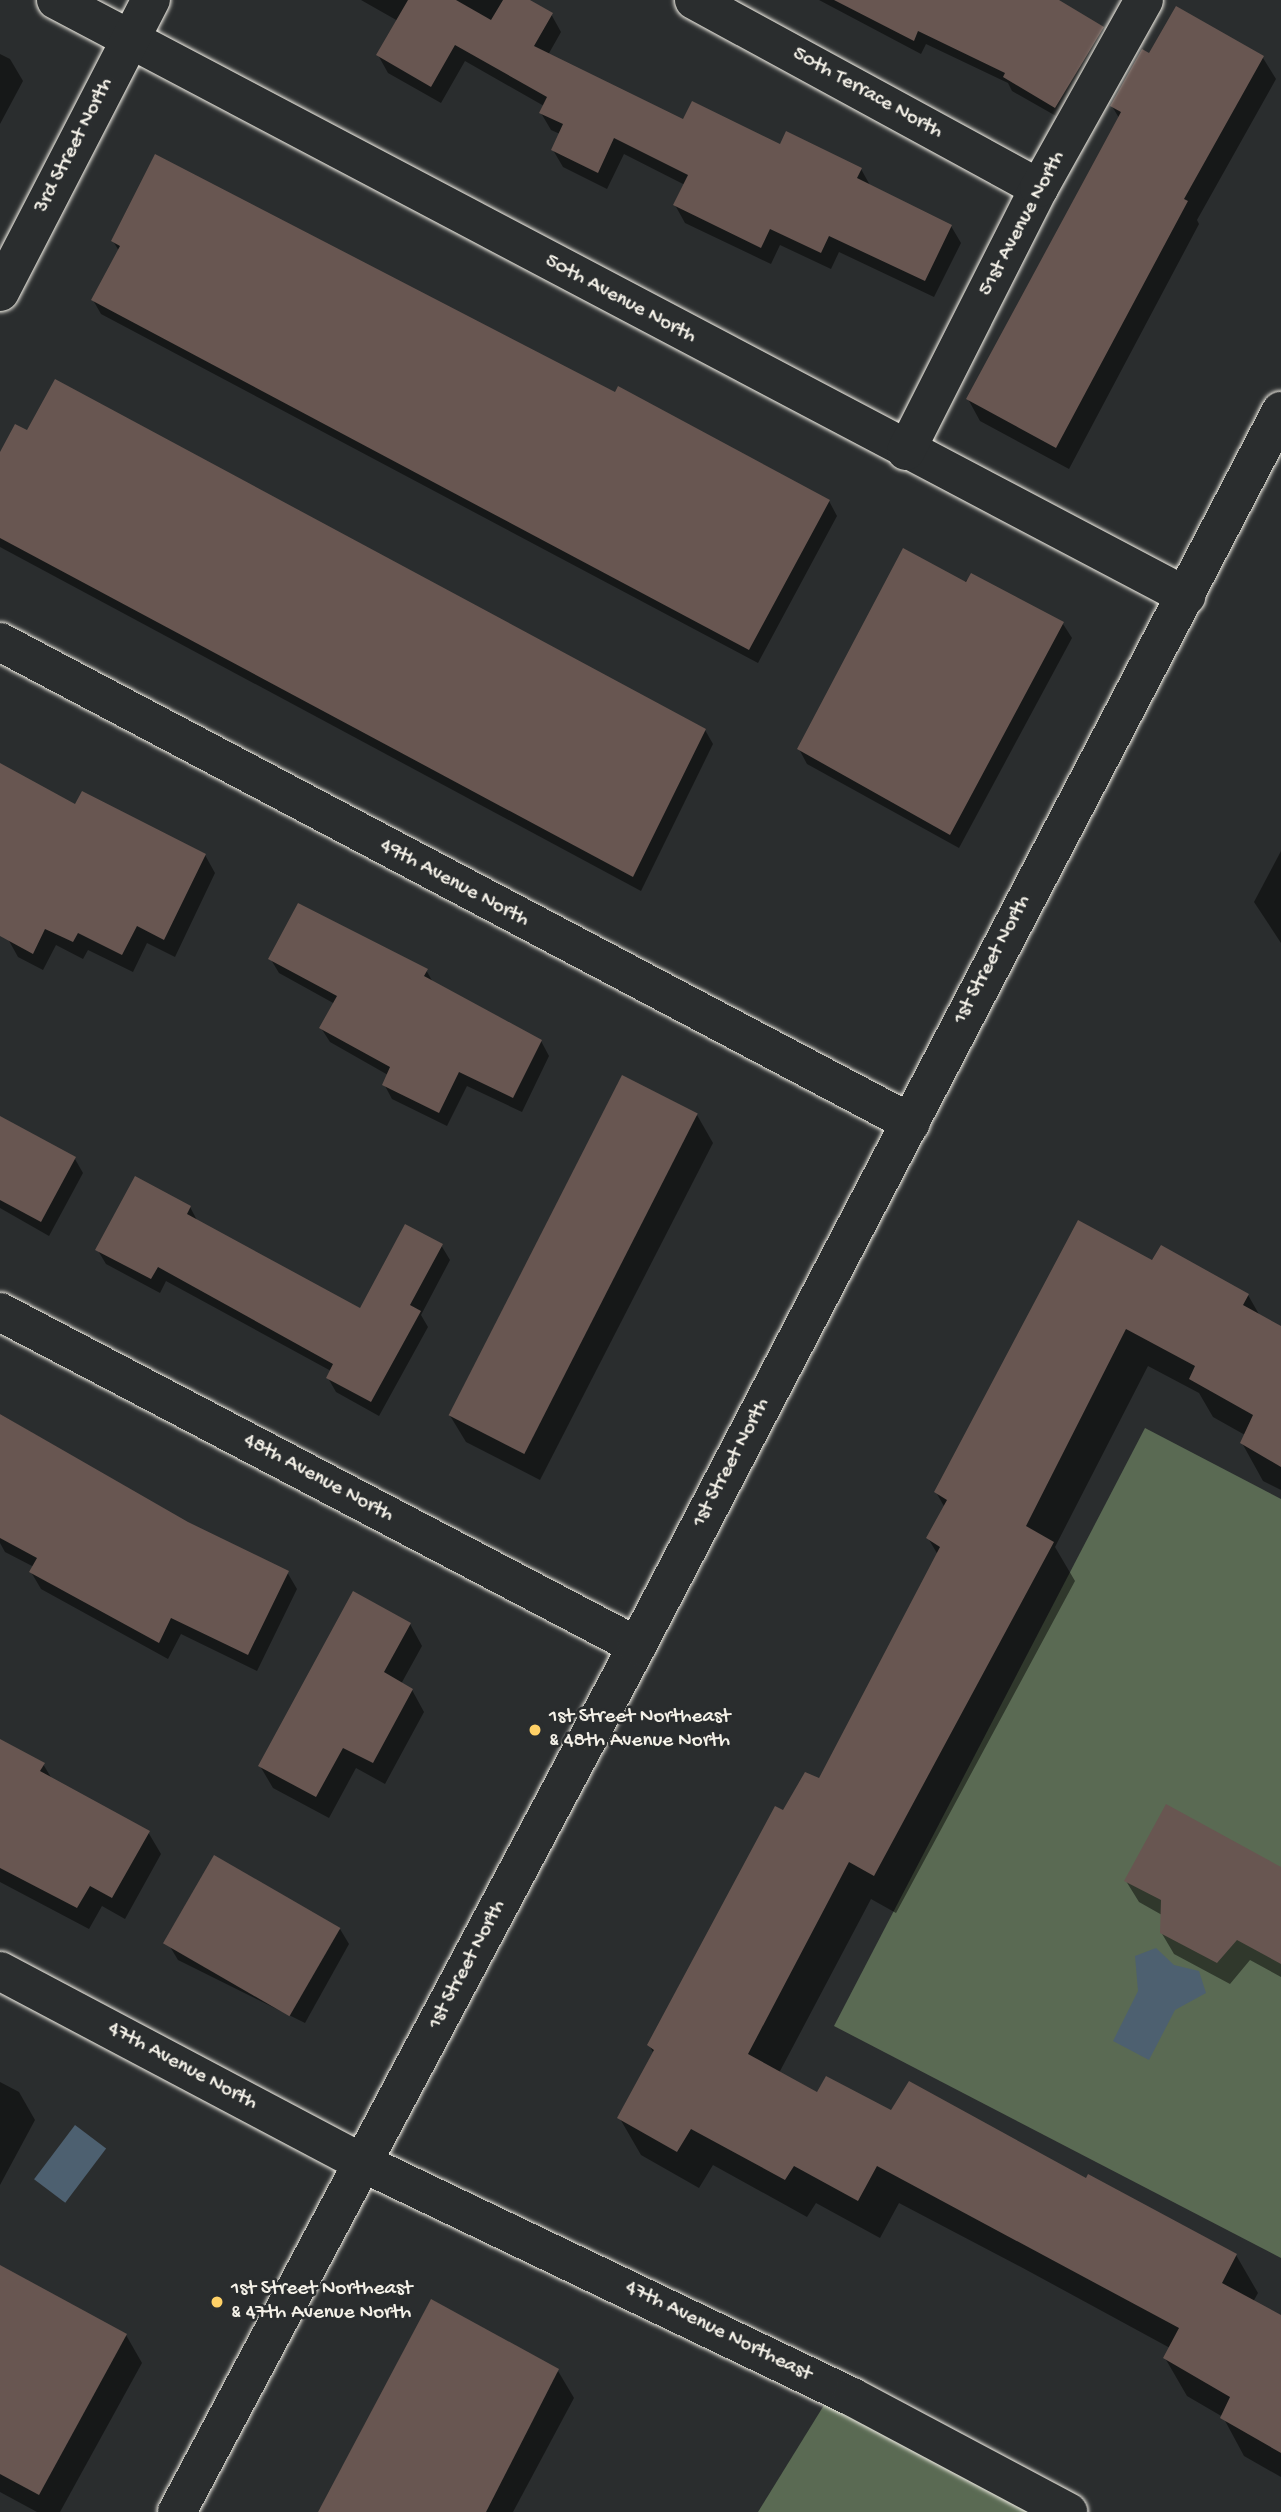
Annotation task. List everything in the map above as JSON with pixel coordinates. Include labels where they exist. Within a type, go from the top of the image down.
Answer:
[{"type":"street","name":"50th Avenue North","points":[[56,0],[906,451],[1186,596]]},
{"type":"street","name":"3rd Street North","points":[[0,292],[151,0]]},
{"type":"street","name":"50th Terrace North","points":[[694,0],[1039,188]]},
{"type":"street","name":"51st Avenue North","points":[[906,451],[1039,188],[1144,0]]},
{"type":"street","name":"1st Street North","points":[[177,2512],[637,1646],[1281,411]]},
{"type":"street","name":"49th Avenue North","points":[[0,642],[911,1123]]},
{"type":"street","name":"48th Avenue North","points":[[0,1312],[637,1646]]},
{"type":"street","name":"47th Avenue North","points":[[0,1971],[363,2163]]},
{"type":"street","name":"47th Avenue Northeast","points":[[363,2163],[843,2393],[1068,2512]]},
{"type":"green space","points":[[1145,1428],[1281,1499],[1281,2258],[834,2026]]},
{"type":"green space","points":[[834,2389],[1068,2512],[758,2512]]},
{"type":"water","points":[[1156,1948],[1174,1965],[1199,1971],[1206,1993],[1175,2010],[1149,2060],[1113,2041],[1138,1991],[1135,1956]]},
{"type":"water","points":[[75,2125],[106,2148],[65,2203],[34,2179]]},
{"type":"building","points":[[408,0],[456,0],[491,20],[503,0],[530,0],[553,13],[534,46],[683,119],[692,101],[780,144],[786,131],[862,168],[857,178],[952,225],[925,281],[829,236],[821,253],[770,229],[761,248],[673,205],[688,175],[614,138],[598,173],[551,150],[563,124],[539,113],[547,97],[455,45],[431,87],[376,55]]},
{"type":"building","points":[[834,0],[1059,0],[1104,27],[1055,108],[1003,77],[1005,73],[918,31],[914,41]]},
{"type":"building","points":[[1176,6],[1264,56],[1184,199],[1188,201],[1056,448],[966,399],[1121,112],[1110,106],[1142,49],[1149,53]]},
{"type":"building","points":[[155,154],[615,392],[618,386],[830,500],[749,650],[91,300],[120,246],[111,241]]},
{"type":"building","points":[[55,379],[706,729],[633,877],[0,538],[0,452],[15,424],[27,430]]},
{"type":"building","points":[[903,548],[966,582],[971,573],[1064,622],[950,835],[797,749]]},
{"type":"building","points":[[0,763],[75,804],[82,791],[206,854],[164,940],[137,926],[122,955],[78,933],[73,942],[45,929],[33,954],[0,936]]},
{"type":"building","points":[[298,903],[428,969],[424,976],[542,1040],[513,1098],[459,1072],[439,1113],[382,1085],[390,1067],[319,1028],[337,996],[268,959]]},
{"type":"building","points":[[622,1075],[698,1114],[524,1454],[449,1415]]},
{"type":"building","points":[[0,1116],[76,1157],[41,1222],[0,1200]]},
{"type":"building","points":[[135,1176],[191,1206],[187,1214],[360,1308],[405,1224],[443,1244],[410,1305],[421,1311],[371,1402],[326,1378],[333,1364],[158,1267],[151,1279],[95,1250]]},
{"type":"building","points":[[1078,1220],[1152,1260],[1161,1245],[1249,1294],[1243,1305],[1281,1326],[1281,1467],[1240,1443],[1253,1415],[1189,1379],[1195,1366],[1126,1329],[1026,1526],[1054,1542],[874,1876],[849,1862],[748,2054],[817,2092],[826,2076],[891,2110],[909,2081],[1086,2178],[1088,2174],[1237,2254],[1222,2283],[1281,2315],[1281,2453],[1220,2418],[1230,2397],[1163,2358],[1179,2328],[877,2166],[858,2201],[794,2166],[785,2180],[691,2129],[677,2152],[617,2118],[654,2050],[647,2045],[775,1806],[783,1810],[805,1772],[819,1778],[940,1547],[926,1538],[947,1500],[934,1492]]},
{"type":"building","points":[[0,1414],[188,1522],[289,1571],[248,1655],[171,1618],[159,1643],[29,1572],[37,1558],[0,1538]]},
{"type":"building","points":[[353,1591],[411,1623],[384,1672],[413,1689],[373,1763],[343,1748],[316,1797],[258,1766]]},
{"type":"building","points":[[0,1739],[45,1763],[40,1771],[150,1831],[112,1898],[90,1886],[77,1908],[0,1868]]},
{"type":"building","points":[[1166,1804],[1281,1867],[1281,1964],[1237,1940],[1217,1963],[1160,1933],[1161,1900],[1124,1881]]},
{"type":"building","points":[[214,1855],[340,1928],[289,2016],[163,1943]]},
{"type":"building","points":[[0,2265],[127,2334],[39,2495],[0,2474]]},
{"type":"building","points":[[431,2299],[559,2369],[486,2512],[318,2512]]},
{"type":"place","name":"1st Street Northeast & 48th Avenue North","points":[[535,1730]]},
{"type":"place","name":"1st Street Northeast & 47th Avenue North","points":[[217,2302]]}]
